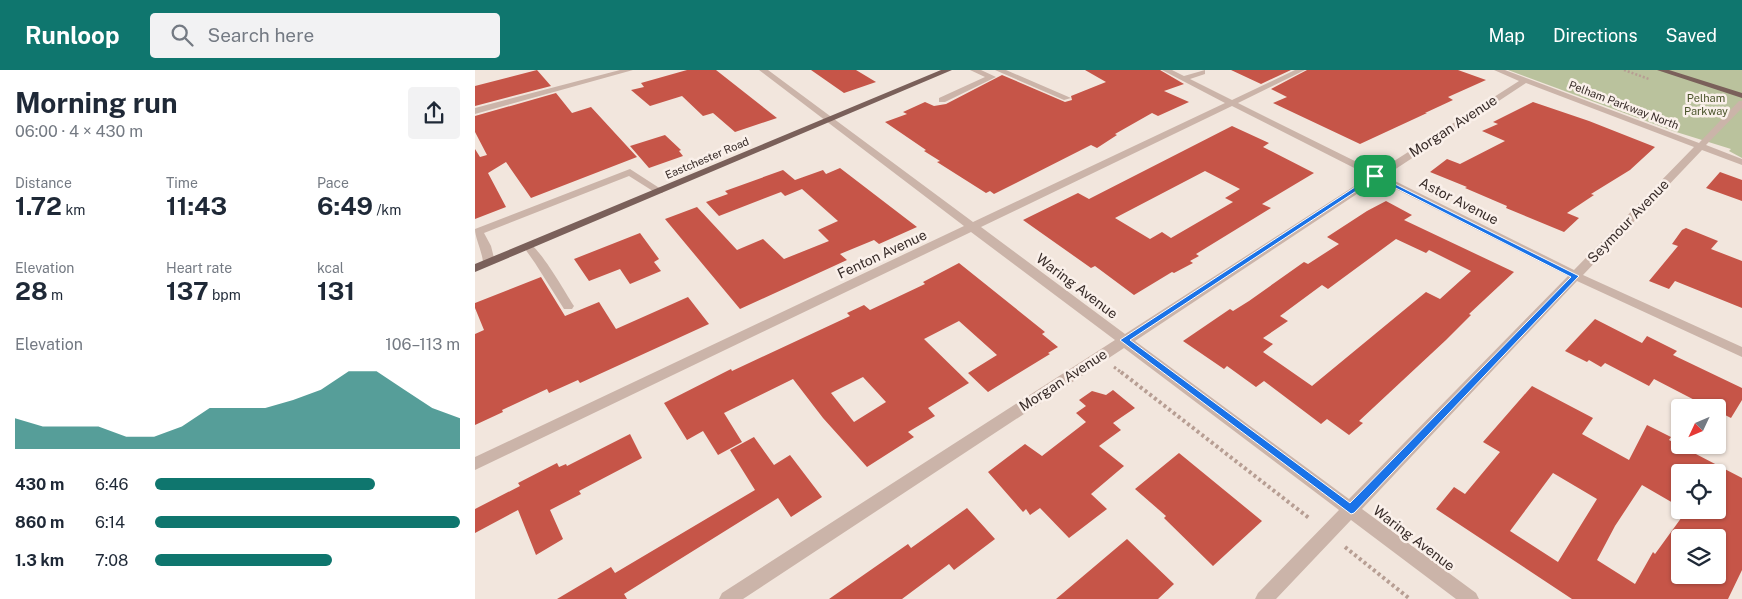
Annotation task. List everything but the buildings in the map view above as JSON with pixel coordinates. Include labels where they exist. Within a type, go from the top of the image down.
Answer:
[{"type":"main road","name":"Eastchester Road","points":[[475,268],[946,70]]},
{"type":"main road","points":[[1661,70],[1742,96]]},
{"type":"street","points":[[475,111],[629,70]]},
{"type":"street","name":"Waring Avenue","points":[[763,70],[1470,599]]},
{"type":"street","points":[[941,100],[992,77],[974,70]]},
{"type":"street","points":[[999,70],[1067,98]]},
{"type":"street","name":"Astor Avenue","points":[[1166,70],[1576,276],[1742,352]]},
{"type":"street","name":"Fenton Avenue","points":[[475,464],[1301,70]]},
{"type":"street","name":"Pelham Parkway North","points":[[1498,70],[1742,162]]},
{"type":"street","points":[[1183,79],[1202,72]]},
{"type":"street","name":"Morgan Avenue","points":[[728,599],[1525,80]]},
{"type":"street","name":"Seymour Avenue","points":[[1264,599],[1742,104]]},
{"type":"street","points":[[489,262],[486,246],[478,232],[630,172],[659,191]]},
{"type":"street","points":[[528,246],[540,261],[567,306]]},
{"type":"path","points":[[1112,365],[1309,518]]},
{"type":"path","points":[[1345,547],[1410,599]]},
{"type":"green space","name":"Pelham Parkway","points":[[1508,70],[1742,70],[1742,158],[1729,151],[1731,149],[1673,131]]},
{"type":"route","points":[[1375,176],[1576,276],[1351,510],[1124,340],[1375,176]]}]
